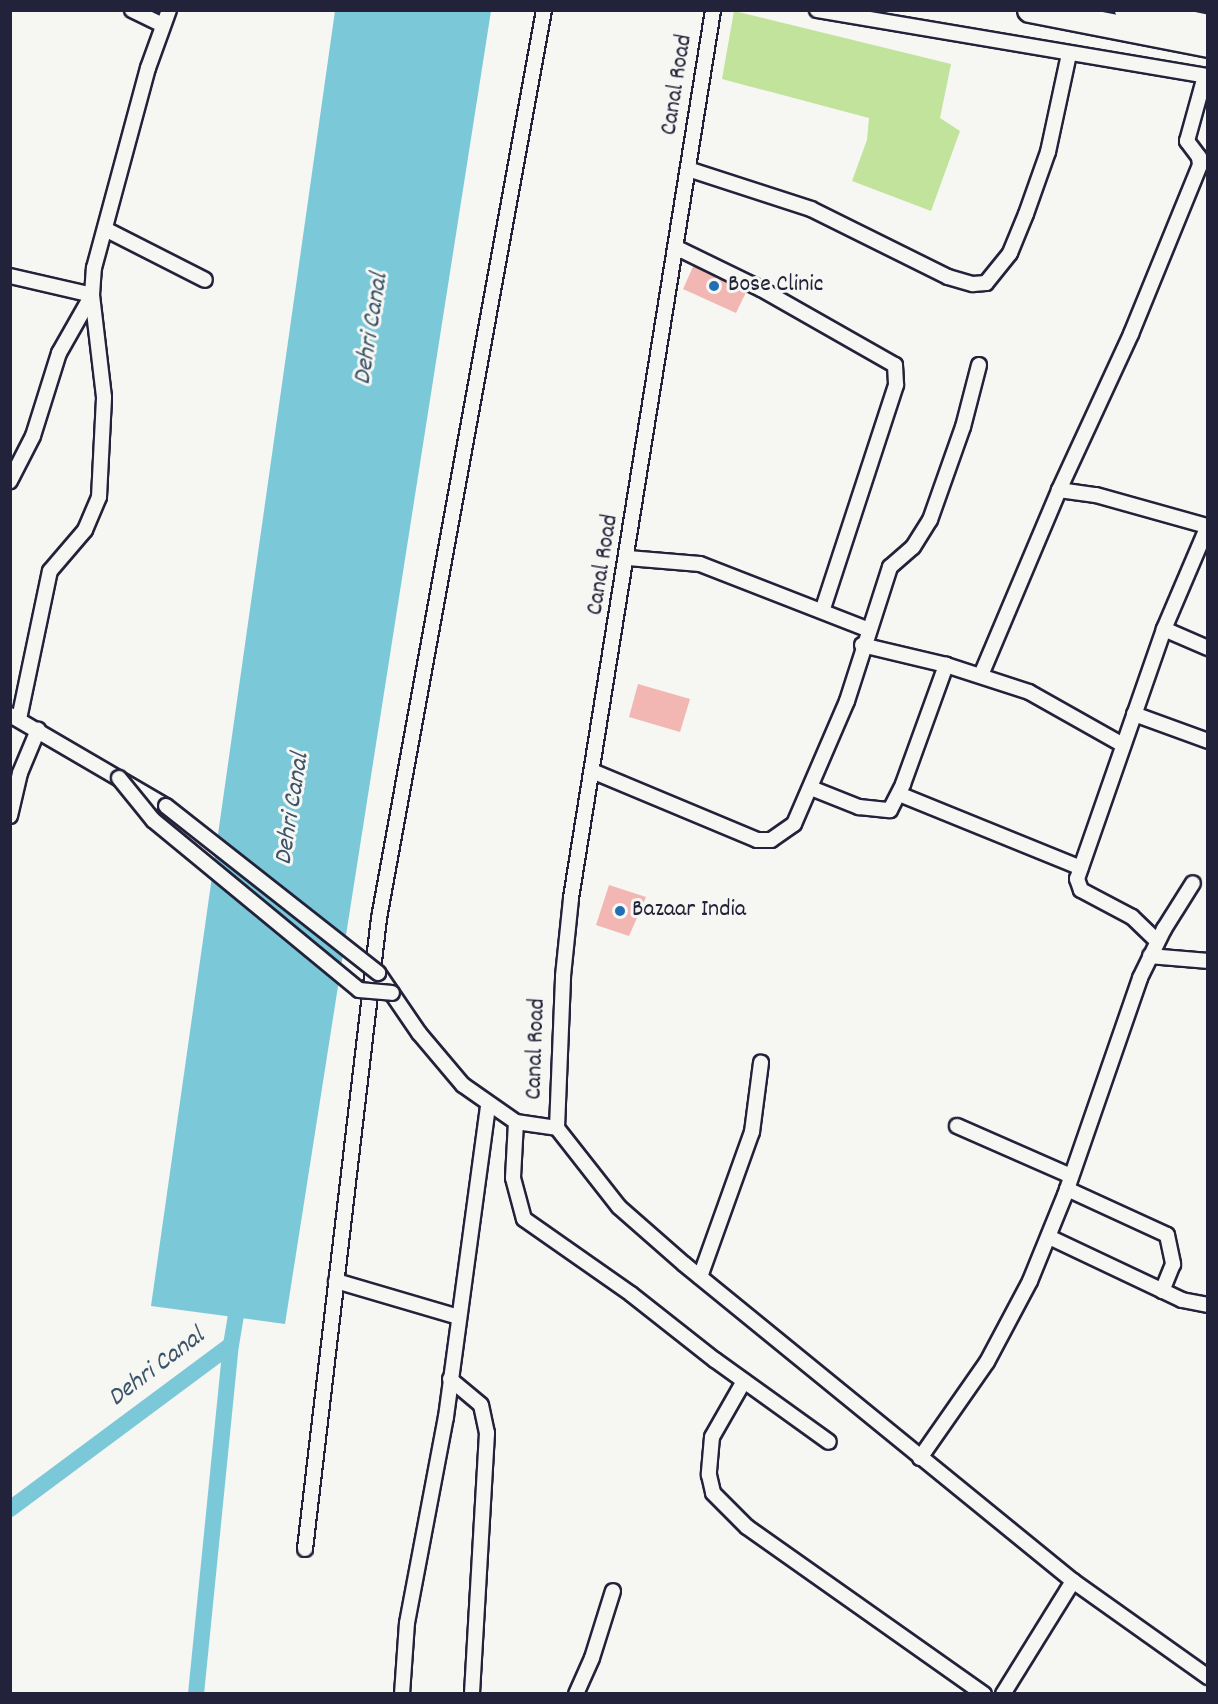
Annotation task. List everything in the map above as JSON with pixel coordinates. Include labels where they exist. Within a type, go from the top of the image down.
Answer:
[{"type":"highway","points":[[1030,10],[1208,45]]},
{"type":"highway","points":[[1127,10],[1208,27]]},
{"type":"street","points":[[132,10],[163,25]]},
{"type":"street","points":[[169,10],[94,268],[92,295],[104,397],[99,497],[85,530],[50,571],[15,717],[166,806],[378,973],[441,1061],[489,1106],[516,1122],[557,1128],[619,1207],[700,1277],[1073,1581],[1208,1677]]},
{"type":"street","points":[[305,1549],[379,918],[544,10]]},
{"type":"street","name":"Canal Road","points":[[557,1128],[566,942],[713,10]]},
{"type":"street","points":[[818,10],[1206,76],[1187,141],[1199,157],[1200,165],[1131,334],[1059,490],[981,675]]},
{"type":"street","points":[[688,169],[811,209],[948,277],[973,284],[987,283],[1010,253],[1026,214],[1047,152],[1070,54]]},
{"type":"street","points":[[105,229],[205,280]]},
{"type":"street","points":[[675,247],[761,289],[895,364],[896,385],[824,609]]},
{"type":"street","points":[[10,276],[92,295]]},
{"type":"street","points":[[10,482],[33,436],[59,353],[92,295]]},
{"type":"street","points":[[592,771],[757,840],[784,834],[794,824],[847,701],[867,629],[890,567],[913,547],[930,520],[963,427],[979,364]]},
{"type":"street","points":[[1059,490],[1096,495],[1207,526],[1164,629],[1081,868],[1077,886],[1081,891],[1132,917],[1157,941]]},
{"type":"street","points":[[628,558],[700,564],[824,609],[867,629]]},
{"type":"street","points":[[1164,629],[1208,648]]},
{"type":"street","points":[[862,645],[981,675],[1058,705],[1123,745]]},
{"type":"street","points":[[811,788],[875,811],[890,810],[899,795],[946,665]]},
{"type":"street","points":[[1134,714],[1208,741]]},
{"type":"street","points":[[10,816],[20,773],[38,730]]},
{"type":"street","points":[[119,778],[153,820],[359,990],[392,993]]},
{"type":"street","points":[[899,795],[1081,868]]},
{"type":"street","points":[[920,1458],[987,1362],[1049,1237],[1150,956],[1193,883]]},
{"type":"street","points":[[1150,956],[1208,961]]},
{"type":"street","points":[[700,1277],[752,1132],[761,1063]]},
{"type":"street","points":[[402,1694],[407,1623],[450,1379],[489,1106]]},
{"type":"street","points":[[516,1122],[513,1178],[524,1219],[631,1294],[744,1381],[829,1442]]},
{"type":"street","points":[[957,1126],[1167,1235],[1173,1264],[1162,1291]]},
{"type":"street","points":[[1049,1237],[1162,1291],[1208,1305]]},
{"type":"street","points":[[336,1281],[458,1317]]},
{"type":"street","points":[[450,1379],[481,1404],[487,1432],[472,1694]]},
{"type":"street","points":[[744,1381],[712,1437],[709,1475],[713,1493],[747,1527],[984,1694]]},
{"type":"street","points":[[1005,1693],[1073,1581]]},
{"type":"street","points":[[576,1694],[592,1658],[613,1592]]},
{"type":"green space","points":[[734,11],[951,64],[940,118],[960,131],[931,211],[852,181],[867,140],[869,118],[722,79]]},
{"type":"water","points":[[335,11],[491,11],[285,1324],[151,1306]]},
{"type":"building","points":[[696,260],[750,284],[736,313],[683,289]]},
{"type":"building","points":[[638,684],[690,699],[680,732],[629,717]]},
{"type":"building","name":"Bazaar India","points":[[609,885],[646,897],[629,936],[596,925]]},
{"type":"waterway","name":"Dehri Canal","points":[[10,1509],[231,1345],[239,1297]]},
{"type":"waterway","points":[[196,1694],[231,1345]]},
{"type":"place","name":"Bose Clinic","points":[[714,286]]},
{"type":"place","name":"Bazaar India","points":[[620,911]]}]
